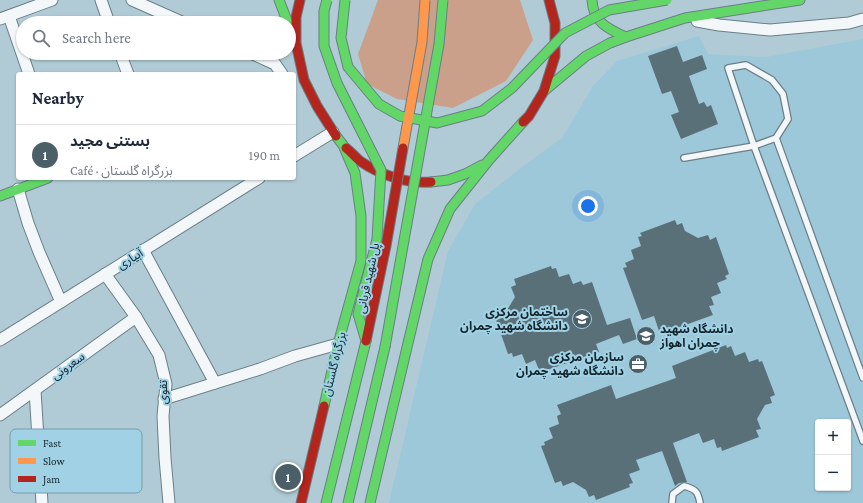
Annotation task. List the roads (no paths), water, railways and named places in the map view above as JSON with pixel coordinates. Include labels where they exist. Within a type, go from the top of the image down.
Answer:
[{"type":"main road","points":[[279,0],[286,16]]},
{"type":"main road","name":"بزرگراه گلستان","points":[[300,0],[296,17],[296,43],[304,80],[316,106],[343,145],[355,173],[361,216],[361,261],[338,344],[301,503]]},
{"type":"main road","name":"پل شهید قربانی","points":[[327,0],[324,11],[324,46],[337,83],[381,170],[377,239],[358,314],[366,341]]},
{"type":"main road","points":[[345,0],[341,38],[348,67],[379,104],[400,116],[437,123],[482,111],[512,88],[565,33],[609,10],[667,0]]},
{"type":"main road","name":"پل شهید قربانی","points":[[366,341],[386,246],[422,42],[425,0]]},
{"type":"main road","points":[[348,503],[385,347],[439,44],[443,0]]},
{"type":"main road","points":[[544,92],[555,56],[555,23],[549,0]]},
{"type":"main road","points":[[592,0],[591,7],[596,18],[610,30],[626,37]]},
{"type":"main road","points":[[370,503],[428,259],[450,209],[489,160],[528,116],[544,92],[586,56],[610,43],[626,37],[685,18],[800,0]]},
{"type":"main road","points":[[296,83],[304,80]]},
{"type":"main road","points":[[343,145],[364,164],[375,171],[395,178],[415,182],[428,183],[454,178],[478,168],[489,160]]},
{"type":"main road","points":[[0,196],[43,180]]},
{"type":"main road","points":[[326,503],[366,341]]},
{"type":"street","points":[[16,44],[5,18],[52,0]]},
{"type":"street","points":[[101,0],[107,16]]},
{"type":"street","points":[[132,0],[168,16]]},
{"type":"street","points":[[685,18],[719,26],[770,30],[849,23],[863,20]]},
{"type":"street","points":[[23,60],[28,72]]},
{"type":"street","points":[[123,60],[127,72]]},
{"type":"street","points":[[266,60],[275,64],[281,72]]},
{"type":"street","points":[[296,155],[333,132]]},
{"type":"street","name":"آبیاری","points":[[0,340],[256,180]]},
{"type":"street","points":[[18,189],[28,223],[39,252],[61,302]]},
{"type":"street","points":[[143,250],[214,383]]},
{"type":"street","name":"تقوی","points":[[105,274],[136,317],[159,355],[166,384],[163,416],[169,503]]},
{"type":"street","name":"سعرونی","points":[[0,415],[136,317]]},
{"type":"street","points":[[164,399],[260,369],[295,356],[338,344]]},
{"type":"street","points":[[35,390],[37,429]]},
{"type":"street","points":[[41,493],[42,503]]},
{"type":"lane","points":[[684,158],[754,146],[776,138],[788,119],[783,94],[772,80],[746,65],[728,68],[754,146],[863,441]]},
{"type":"lane","points":[[776,138],[863,378]]},
{"type":"lane","points":[[672,503],[673,494],[684,486],[693,488],[699,495],[700,503]]},
{"type":"place","name":"ساختمان مرکزی دانشگاه شهید چمران","points":[[582,319]]},
{"type":"place","name":"دانشگاه شهید چمران اهواز","points":[[646,336]]},
{"type":"place","name":"سازمان مرکزی دانشگاه شهید چمران","points":[[638,364]]},
{"type":"place","name":"بستنی مجید","points":[[288,477]]}]
